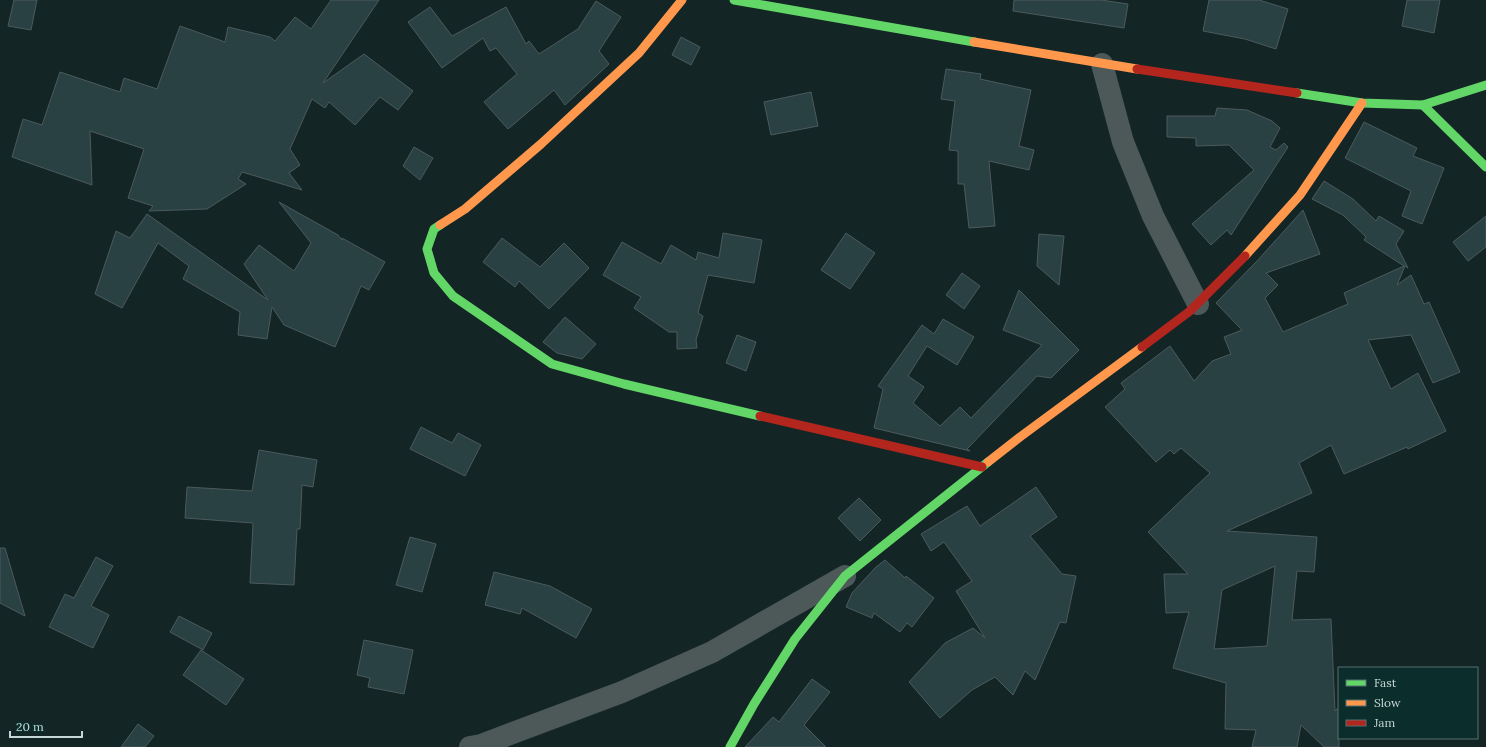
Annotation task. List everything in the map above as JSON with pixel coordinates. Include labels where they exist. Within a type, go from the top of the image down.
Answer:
[{"type":"street","points":[[682,0],[633,59],[512,169],[465,209],[434,230],[427,249],[434,273],[453,296],[552,364],[624,384],[982,467]]},
{"type":"street","points":[[734,0],[1102,64],[1362,103],[1423,105],[1486,86]]},
{"type":"street","points":[[1102,64],[1126,150],[1153,216],[1198,304]]},
{"type":"street","points":[[470,747],[480,745],[622,692],[712,652],[845,576],[1020,437],[1198,304],[1237,264],[1300,194],[1362,103]]},
{"type":"street","points":[[1423,105],[1486,167]]},
{"type":"street","points":[[730,747],[754,704],[795,639],[845,576]]},
{"type":"building","points":[[14,0],[37,0],[31,30],[8,26]]},
{"type":"building","points":[[331,0],[379,0],[323,83],[364,54],[413,91],[398,110],[380,97],[355,125],[329,102],[325,108],[312,99],[290,149],[300,165],[289,173],[302,190],[242,172],[238,179],[246,184],[207,209],[149,211],[153,206],[128,198],[144,149],[90,131],[92,185],[12,157],[23,119],[42,125],[60,72],[120,92],[124,78],[157,89],[180,26],[225,42],[228,27],[270,37],[275,41],[295,17],[311,29]]},
{"type":"building","points":[[1014,0],[1101,0],[1128,4],[1124,28],[1013,11]]},
{"type":"building","points":[[1209,0],[1259,0],[1288,9],[1276,49],[1245,39],[1203,31]]},
{"type":"building","points":[[1407,0],[1440,0],[1434,33],[1402,26]]},
{"type":"building","points":[[596,1],[621,17],[599,51],[609,64],[565,105],[554,90],[508,129],[484,102],[517,74],[496,48],[490,51],[483,38],[442,68],[408,22],[430,7],[452,36],[506,7],[526,44],[529,41],[539,54],[578,29]]},
{"type":"building","points":[[681,37],[700,47],[691,65],[672,55]]},
{"type":"building","points":[[946,69],[981,74],[980,79],[1031,90],[1019,146],[1034,150],[1029,170],[989,161],[995,226],[969,228],[964,184],[958,184],[958,151],[949,150],[955,101],[941,99]]},
{"type":"building","points":[[811,92],[818,126],[771,135],[764,102]]},
{"type":"building","points":[[1217,108],[1247,110],[1272,121],[1280,128],[1270,147],[1276,150],[1284,143],[1288,147],[1231,235],[1227,230],[1211,245],[1192,224],[1254,170],[1229,145],[1196,146],[1196,138],[1167,137],[1167,116],[1215,116]]},
{"type":"building","points":[[1364,122],[1417,148],[1413,156],[1444,168],[1422,224],[1402,216],[1411,191],[1345,158]]},
{"type":"building","points":[[414,147],[433,158],[420,180],[403,166]]},
{"type":"building","points":[[1324,181],[1353,199],[1376,221],[1379,216],[1404,231],[1396,244],[1408,268],[1405,266],[1397,285],[1411,275],[1424,304],[1429,302],[1460,372],[1433,383],[1411,335],[1368,340],[1391,389],[1418,373],[1446,431],[1408,449],[1407,447],[1344,474],[1331,445],[1299,463],[1312,493],[1227,531],[1317,537],[1314,572],[1297,571],[1292,620],[1331,619],[1335,711],[1338,708],[1339,747],[1324,747],[1301,725],[1297,747],[1252,747],[1256,730],[1225,729],[1226,683],[1173,668],[1189,612],[1166,613],[1164,574],[1188,574],[1148,532],[1210,473],[1181,448],[1174,454],[1170,450],[1156,462],[1105,407],[1125,389],[1121,383],[1170,346],[1194,381],[1212,361],[1231,354],[1224,337],[1242,330],[1216,303],[1257,261],[1303,210],[1320,254],[1266,273],[1278,285],[1265,298],[1283,332],[1348,304],[1344,293],[1404,266],[1364,240],[1366,237],[1343,215],[1312,199]],"holes":[[[1275,566],[1267,646],[1214,649],[1222,590]]]},
{"type":"building","points":[[279,202],[338,235],[342,240],[342,238],[385,262],[369,290],[361,286],[335,347],[284,325],[272,307],[267,339],[238,335],[240,312],[183,279],[189,266],[158,243],[122,308],[95,294],[116,231],[130,238],[147,214],[268,300],[244,264],[259,245],[294,271],[311,243]]},
{"type":"building","points":[[1486,216],[1486,247],[1468,261],[1453,242]]},
{"type":"building","points":[[723,233],[762,240],[754,283],[708,275],[698,313],[703,316],[696,340],[697,348],[677,349],[677,332],[669,332],[634,308],[641,297],[603,275],[622,242],[661,264],[671,245],[696,260],[698,252],[719,258]]},
{"type":"building","points":[[846,233],[875,253],[850,289],[821,270]]},
{"type":"building","points":[[1039,234],[1064,236],[1059,285],[1037,266]]},
{"type":"building","points":[[502,238],[540,267],[564,243],[589,268],[549,309],[519,281],[515,287],[483,262]]},
{"type":"building","points":[[962,273],[980,286],[964,309],[946,295]]},
{"type":"building","points":[[1019,290],[1079,350],[1051,378],[1037,376],[967,449],[970,451],[874,428],[883,389],[878,386],[922,325],[934,334],[943,319],[974,337],[957,365],[927,346],[908,376],[924,387],[913,403],[940,426],[960,407],[971,418],[1042,345],[1003,330]]},
{"type":"building","points":[[565,317],[596,344],[582,359],[557,353],[543,342]]},
{"type":"building","points":[[737,335],[756,342],[746,371],[726,363]]},
{"type":"building","points":[[421,427],[452,443],[458,433],[481,445],[465,476],[410,449]]},
{"type":"building","points":[[259,450],[317,460],[313,487],[302,485],[300,529],[297,529],[294,585],[250,583],[253,523],[185,518],[187,487],[252,491]]},
{"type":"building","points":[[1036,487],[1057,517],[1030,536],[1062,574],[1076,576],[1066,623],[1060,622],[1035,680],[1025,671],[1013,695],[995,677],[972,690],[940,718],[909,682],[945,643],[973,628],[985,638],[956,591],[972,581],[944,542],[931,551],[921,534],[967,506],[980,526]]},
{"type":"building","points":[[859,498],[881,520],[860,541],[838,518]]},
{"type":"building","points":[[410,537],[436,544],[422,592],[396,585]]},
{"type":"building","points":[[0,548],[5,548],[25,616],[0,603]]},
{"type":"building","points":[[96,557],[113,566],[91,606],[109,615],[93,648],[49,627],[65,594],[74,598]]},
{"type":"building","points":[[885,560],[905,578],[906,576],[934,598],[912,627],[907,623],[900,632],[874,613],[872,618],[846,607],[852,593],[876,567]]},
{"type":"building","points":[[494,572],[550,586],[592,609],[576,638],[522,608],[520,614],[485,605]]},
{"type":"building","points":[[179,616],[212,633],[203,650],[170,632]]},
{"type":"building","points":[[364,640],[413,650],[404,694],[368,687],[370,678],[357,675]]},
{"type":"building","points":[[201,650],[244,679],[226,705],[183,675]]},
{"type":"building","points":[[812,679],[830,692],[804,725],[826,747],[745,747],[773,717],[779,722]]},
{"type":"building","points":[[138,724],[154,736],[145,747],[121,747]]},
{"type":"traffic: fast","points":[[734,0],[974,42]]},
{"type":"traffic: fast","points":[[1297,93],[1362,103],[1423,105],[1486,85]]},
{"type":"traffic: fast","points":[[1423,105],[1486,167]]},
{"type":"traffic: fast","points":[[440,225],[434,229],[427,249],[434,273],[453,296],[552,364],[624,384],[760,416]]},
{"type":"traffic: fast","points":[[730,747],[754,704],[795,639],[845,576],[988,462]]},
{"type":"traffic: slow","points":[[440,225],[465,209],[541,144],[639,53],[682,0]]},
{"type":"traffic: slow","points":[[974,42],[1137,69]]},
{"type":"traffic: slow","points":[[1245,256],[1300,195],[1362,103]]},
{"type":"traffic: slow","points":[[988,462],[1142,347]]},
{"type":"traffic: jam","points":[[1137,69],[1297,93]]},
{"type":"traffic: jam","points":[[1142,347],[1190,311],[1245,256]]},
{"type":"traffic: jam","points":[[760,416],[982,467]]}]
